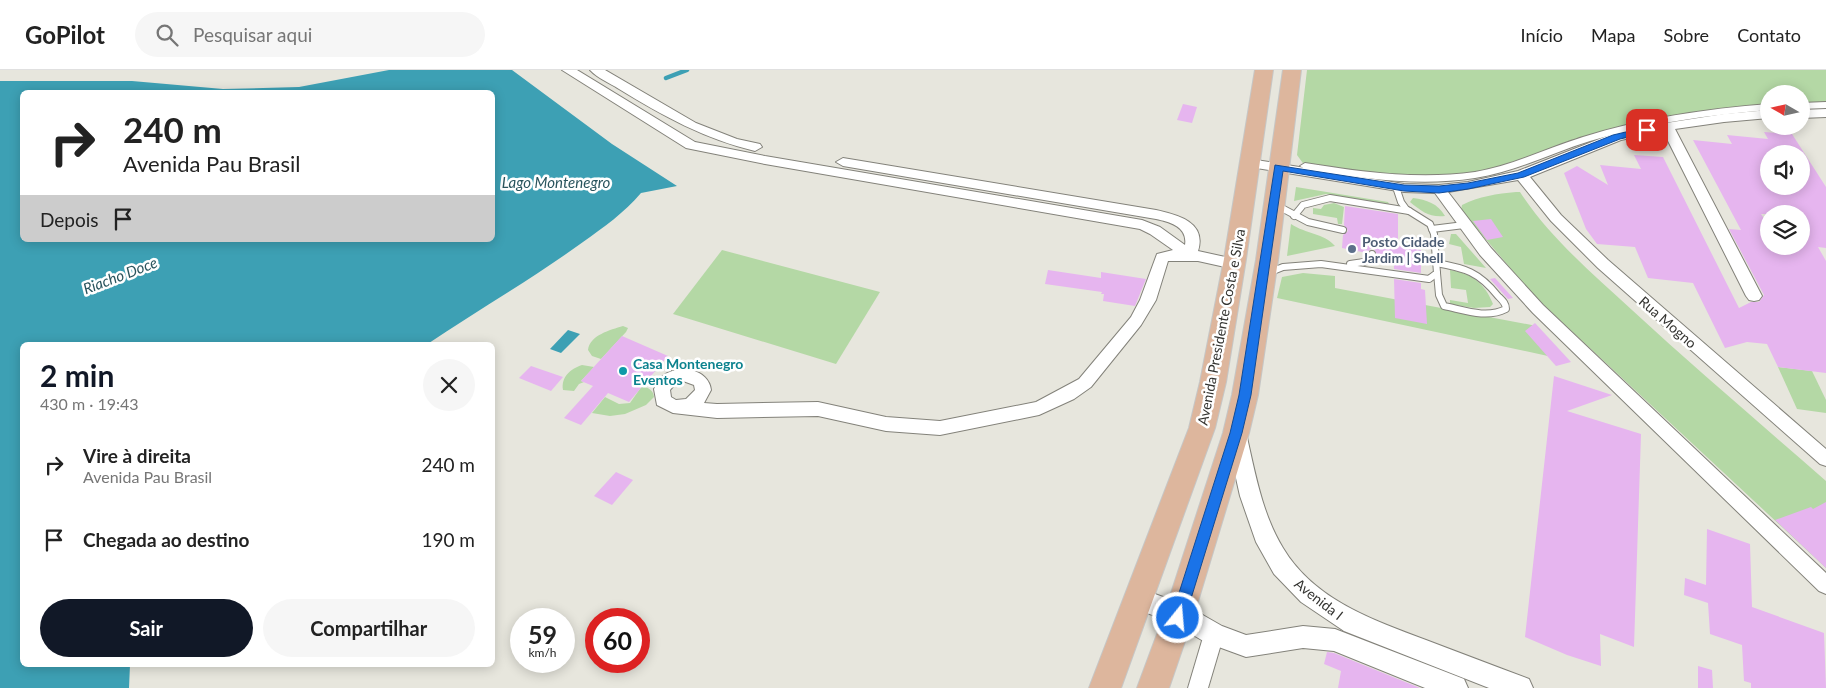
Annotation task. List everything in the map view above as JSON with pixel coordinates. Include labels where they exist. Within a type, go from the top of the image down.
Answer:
[{"type":"main road","name":"Avenida Presidente Costa e Silva","points":[[1105,688],[1140,599],[1202,428],[1213,382],[1234,264],[1264,70]]},
{"type":"main road","points":[[1153,688],[1179,614],[1236,433],[1245,395],[1264,275],[1292,70]]},
{"type":"street","points":[[568,70],[691,145],[765,160],[1156,228],[1182,250],[1190,254]]},
{"type":"street","points":[[596,70],[701,131],[739,144],[1150,213],[1182,223],[1193,239],[1190,254]]},
{"type":"street","points":[[1810,106],[1826,106]]},
{"type":"street","points":[[1305,166],[1399,179],[1474,175],[1521,163],[1586,139],[1654,121],[1706,112],[1760,108]]},
{"type":"street","points":[[1810,114],[1826,114]]},
{"type":"street","points":[[1250,163],[1396,186],[1439,190],[1521,175],[1617,137],[1667,126],[1760,115]]},
{"type":"street","points":[[1667,126],[1754,296]]},
{"type":"street","name":"Rua Mogno","points":[[1521,175],[1556,218],[1603,264],[1826,459]]},
{"type":"street","points":[[1439,190],[1498,268],[1538,309],[1826,585]]},
{"type":"street","points":[[680,407],[742,412],[818,409],[886,424],[932,428],[968,423],[1039,408],[1068,394],[1085,383],[1136,321],[1148,300],[1162,258],[1173,254],[1190,254],[1234,264]]},
{"type":"street","name":"Avenida I","points":[[1236,433],[1254,509],[1275,557],[1291,577],[1327,608],[1352,623],[1520,688]]},
{"type":"street","name":"Avenida I","points":[[1140,599],[1179,614],[1214,634],[1246,646],[1303,637],[1335,640],[1454,688]]},
{"type":"street","points":[[1198,688],[1214,634]]},
{"type":"lane","points":[[1396,186],[1400,202],[1411,212],[1430,224],[1432,229],[1440,303],[1444,306],[1479,312],[1500,313],[1506,309],[1506,304],[1481,275],[1464,267],[1436,263]]},
{"type":"lane","points":[[1294,216],[1304,205],[1330,198],[1411,212]]},
{"type":"lane","points":[[1274,204],[1311,225],[1343,230]]},
{"type":"lane","points":[[1432,229],[1464,225]]},
{"type":"lane","points":[[1264,275],[1277,267],[1292,265],[1343,265],[1364,262],[1372,258],[1372,254]]},
{"type":"lane","points":[[1343,265],[1420,279],[1429,279],[1437,273]]},
{"type":"green space","points":[[1307,70],[1826,70],[1826,105],[1810,106],[1810,85],[1760,85],[1760,108],[1654,121],[1495,171],[1421,179],[1305,166],[1297,155]]},
{"type":"green space","points":[[1296,187],[1388,202],[1389,204],[1326,194],[1294,201]]},
{"type":"green space","points":[[1520,192],[1558,240],[1587,269],[1680,354],[1826,481],[1826,568],[1534,296],[1461,210],[1462,205],[1475,199]]},
{"type":"green space","points":[[1413,198],[1431,203],[1439,208],[1445,216],[1430,215],[1422,211],[1410,202]]},
{"type":"green space","points":[[1334,203],[1344,207],[1342,224],[1338,224],[1337,218],[1313,214],[1313,208],[1321,209],[1324,205]]},
{"type":"green space","points":[[1291,224],[1326,238],[1335,246],[1287,256]]},
{"type":"green space","points":[[1451,234],[1456,234],[1486,268],[1464,264],[1461,247],[1449,244]]},
{"type":"green space","points":[[722,250],[880,292],[836,364],[673,314]]},
{"type":"green space","points":[[1450,270],[1458,271],[1476,280],[1486,290],[1493,304],[1490,307],[1474,308],[1450,304],[1450,300],[1468,303],[1466,290],[1451,288]]},
{"type":"green space","points":[[1303,273],[1335,276],[1335,288],[1537,326],[1548,356],[1277,298],[1282,277]]},
{"type":"green space","points":[[623,326],[628,328],[626,332],[601,359],[592,356],[588,350],[592,340],[612,329]]},
{"type":"green space","points":[[582,365],[594,367],[581,381],[584,382],[579,384],[574,391],[563,390],[563,381],[567,374]]},
{"type":"green space","points":[[1778,367],[1812,371],[1826,400],[1826,413],[1797,409]]},
{"type":"green space","points":[[642,386],[650,390],[654,397],[646,405],[625,414],[610,416],[592,413],[605,397],[619,404],[630,403]]},
{"type":"water","name":"Lago Montenegro","points":[[389,70],[512,70],[612,144],[677,186],[641,193],[621,213],[583,242],[431,342],[20,342],[20,667],[130,667],[129,688],[0,688],[0,81],[132,81],[223,89],[299,87]]},
{"type":"water","points":[[568,330],[580,334],[561,353],[550,349]]},
{"type":"building","points":[[1183,104],[1197,107],[1192,123],[1177,120]]},
{"type":"building","points":[[1727,135],[1768,139],[1766,135],[1793,135],[1799,145],[1760,145],[1760,195],[1810,195],[1810,162],[1826,187],[1826,248],[1818,247],[1826,261],[1826,373],[1778,367],[1767,344],[1747,342],[1725,348],[1693,283],[1648,278],[1635,247],[1597,244],[1586,229],[1564,173],[1577,166],[1608,185],[1600,165],[1641,169],[1634,155],[1663,157],[1739,308],[1751,302],[1759,302],[1764,295],[1729,229],[1741,230],[1693,140],[1732,144]]},
{"type":"building","points":[[1345,206],[1398,214],[1398,246],[1421,250],[1421,273],[1394,269],[1394,258],[1377,255],[1374,249],[1370,249],[1367,253],[1342,248],[1343,235],[1348,231],[1344,225]]},
{"type":"building","points":[[1491,219],[1503,237],[1487,240],[1473,221]]},
{"type":"building","points":[[1048,270],[1101,278],[1101,272],[1146,279],[1135,306],[1103,301],[1104,294],[1101,294],[1102,292],[1045,284]]},
{"type":"building","points":[[1495,278],[1513,298],[1508,299],[1490,279]]},
{"type":"building","points":[[1394,279],[1421,283],[1421,289],[1425,290],[1427,324],[1395,318]]},
{"type":"building","points":[[1535,323],[1571,362],[1556,366],[1525,331]]},
{"type":"building","name":"Casa Montenegro Eventos","points":[[622,336],[668,356],[629,402],[608,393],[581,425],[564,418],[593,386],[581,381]]},
{"type":"building","points":[[531,366],[563,377],[551,391],[519,378]]},
{"type":"building","points":[[1554,376],[1612,395],[1567,411],[1641,434],[1634,647],[1600,634],[1601,666],[1567,655],[1525,637]]},
{"type":"building","points":[[616,472],[633,480],[612,505],[594,496]]},
{"type":"building","points":[[1826,502],[1826,568],[1775,520],[1811,507],[1813,509]]},
{"type":"building","points":[[1707,529],[1750,544],[1752,607],[1824,633],[1826,688],[1751,688],[1751,683],[1744,681],[1742,645],[1710,634],[1708,603],[1684,595],[1685,578],[1706,585]]},
{"type":"building","points":[[1327,652],[1334,653],[1420,688],[1338,688],[1341,671],[1324,664]]},
{"type":"building","points":[[1698,666],[1712,670],[1713,688],[1698,688]]},
{"type":"waterway","name":"Riacho Doce","points":[[666,78],[687,70]]},
{"type":"place","name":"Posto Cidade Jardim | Shell","points":[[1352,249]]},
{"type":"place","name":"Casa Montenegro Eventos","points":[[623,371]]},
{"type":"route","points":[[1178,618],[1236,433],[1245,395],[1279,168],[1404,188],[1439,190],[1521,175],[1617,137],[1647,130]]}]
